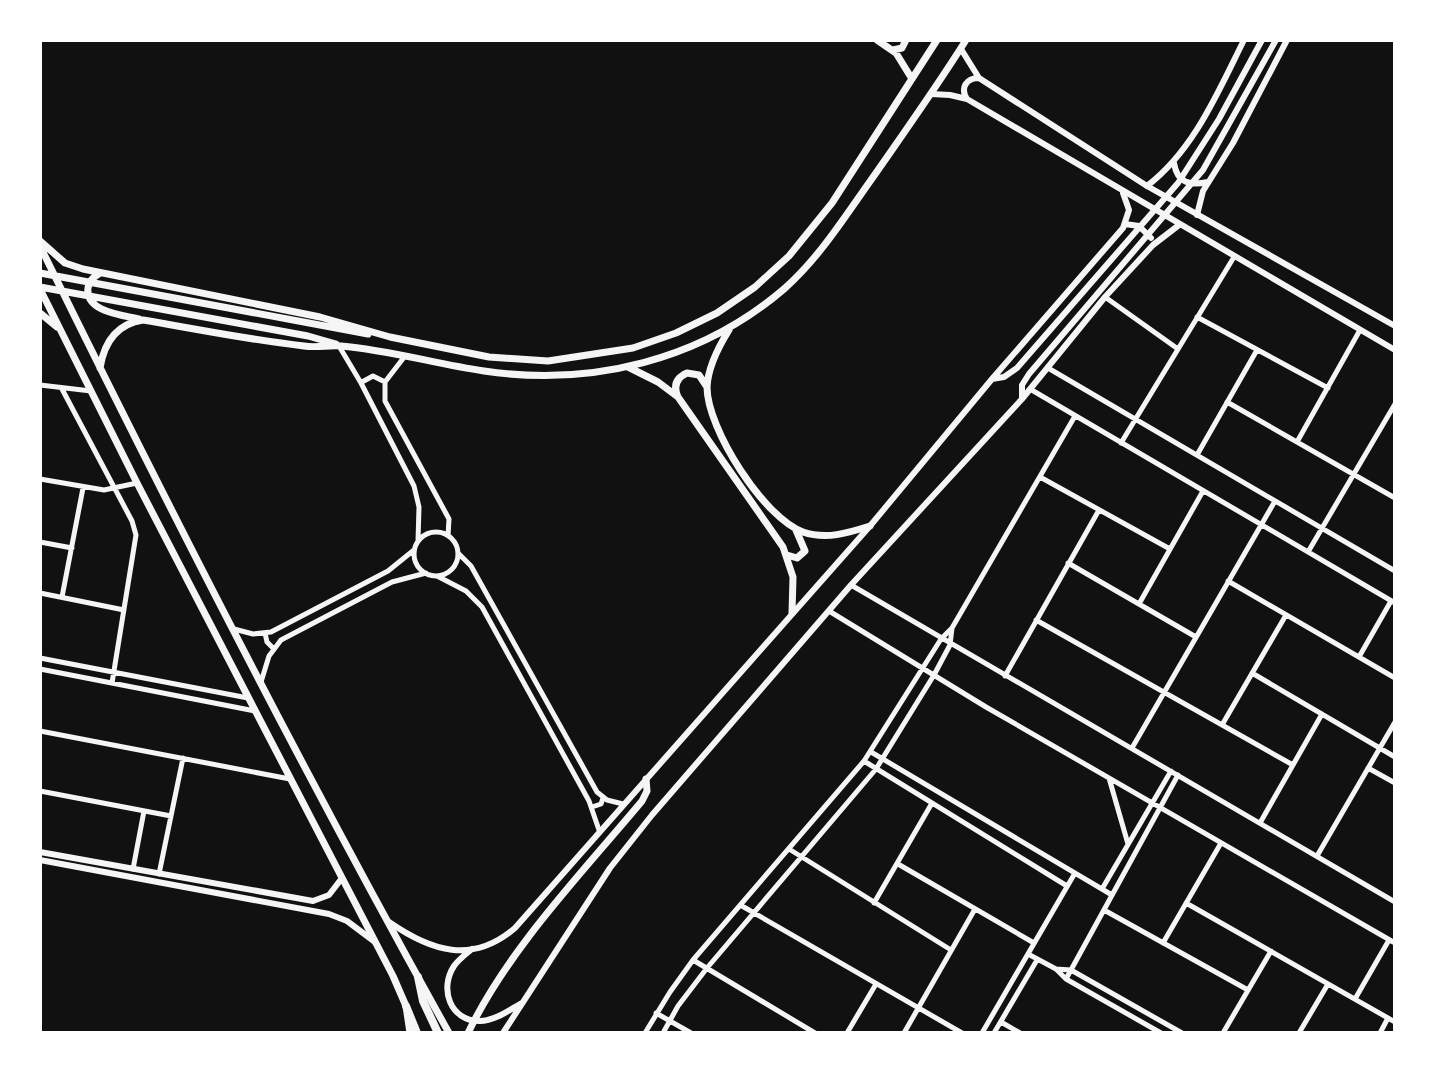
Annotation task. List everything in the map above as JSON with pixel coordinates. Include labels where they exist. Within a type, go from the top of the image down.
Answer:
[{"type":"highway","points":[[418,977],[423,1001],[437,1032]]},
{"type":"highway","points":[[406,1006],[417,1033]]},
{"type":"main road","points":[[877,40],[893,50],[912,79]]},
{"type":"main road","points":[[893,50],[902,48],[906,40]]},
{"type":"main road","points":[[40,243],[65,263],[100,273],[320,317],[376,333],[489,357],[548,361],[633,348],[697,324],[755,287],[805,240],[936,41],[926,40]]},
{"type":"main road","points":[[40,288],[317,337],[339,345],[481,371],[521,375],[581,374],[628,367],[687,350],[729,329],[784,288],[837,229],[966,40]]},
{"type":"main road","points":[[1147,186],[1174,163],[1191,140],[1244,40]]},
{"type":"main road","points":[[992,379],[1004,377],[1017,368],[1162,203],[1206,141],[1262,40]]},
{"type":"main road","points":[[1022,399],[1022,385],[1029,374],[1172,210],[1217,150],[1276,40]]},
{"type":"main road","points":[[1197,215],[1200,197],[1233,143],[1287,40]]},
{"type":"main road","points":[[961,49],[979,78],[1147,186],[1395,326]]},
{"type":"main road","points":[[967,99],[963,90],[965,84],[972,78],[979,78]]},
{"type":"main road","points":[[931,94],[967,99],[1395,350]]},
{"type":"main road","points":[[1174,163],[1179,177],[1187,183],[1208,182]]},
{"type":"main road","points":[[389,922],[428,946],[448,950],[472,949],[494,943],[515,928],[870,526],[1125,224],[1129,206],[1123,193]]},
{"type":"main road","points":[[1125,224],[1143,229],[1153,245]]},
{"type":"main road","points":[[503,1033],[625,849],[851,585],[1022,399],[1105,297],[1153,245],[1179,225]]},
{"type":"main road","points":[[40,243],[100,368],[261,682],[449,1033]]},
{"type":"main road","points":[[40,273],[338,330],[376,333]]},
{"type":"main road","points":[[100,273],[88,286],[88,295],[99,308],[143,320],[304,346],[339,345]]},
{"type":"main road","points":[[40,288],[137,483],[376,943],[406,1006],[410,1033]]},
{"type":"main road","points":[[40,313],[62,331]]},
{"type":"main road","points":[[100,368],[106,347],[114,334],[126,325],[143,320]]},
{"type":"main road","points":[[707,387],[713,363],[729,329]]},
{"type":"main road","points":[[628,367],[658,382],[678,397],[774,532],[787,555],[793,577],[792,613]]},
{"type":"main road","points":[[678,397],[675,385],[681,375],[699,375],[707,387],[715,419],[737,463],[765,501],[794,528],[805,551],[797,558],[787,555]]},
{"type":"main road","points":[[794,528],[814,535],[831,536],[870,526]]},
{"type":"main road","points":[[468,1033],[486,1000],[532,934],[642,801],[647,791],[646,779]]},
{"type":"main road","points":[[40,852],[313,901],[326,898],[342,878]]},
{"type":"main road","points":[[40,860],[329,914],[347,921],[376,943]]},
{"type":"main road","points":[[326,898],[332,905],[329,914]]},
{"type":"main road","points":[[472,949],[458,961],[448,979],[448,998],[456,1012],[466,1018],[484,1021],[523,1002]]},
{"type":"street","points":[[1121,443],[1234,257]]},
{"type":"street","points":[[1105,297],[1178,349]]},
{"type":"street","points":[[1197,317],[1328,388]]},
{"type":"street","points":[[1297,442],[1360,330]]},
{"type":"street","points":[[234,629],[253,634],[265,633],[388,571],[414,550],[418,541],[419,507],[414,486],[339,345]]},
{"type":"street","points":[[1197,455],[1257,350]]},
{"type":"street","points":[[405,356],[385,382],[386,405],[449,519],[448,536]]},
{"type":"street","points":[[1048,368],[1395,571]]},
{"type":"street","points":[[361,383],[373,376],[385,382]]},
{"type":"street","points":[[40,385],[92,391]]},
{"type":"street","points":[[62,389],[132,521],[136,535],[112,683]]},
{"type":"street","points":[[1030,389],[1393,602],[1359,657]]},
{"type":"street","points":[[1227,402],[1395,498]]},
{"type":"street","points":[[1308,552],[1395,404]]},
{"type":"street","points":[[645,1033],[693,960],[871,752],[941,639],[952,628],[1075,416]]},
{"type":"street","points":[[1040,477],[1170,549]]},
{"type":"street","points":[[40,479],[83,488],[115,489],[137,483]]},
{"type":"street","points":[[62,597],[83,488]]},
{"type":"street","points":[[1139,604],[1203,491]]},
{"type":"street","points":[[1132,748],[1275,501]]},
{"type":"street","points":[[1005,676],[1099,510]]},
{"type":"street","points":[[418,541],[434,532],[448,536],[455,543],[458,553],[471,566],[595,788],[603,798],[623,804]]},
{"type":"street","points":[[40,542],[72,548]]},
{"type":"street","points":[[414,550],[416,564],[426,573],[466,591],[482,607],[592,807],[599,830]]},
{"type":"street","points":[[437,576],[454,567],[458,553]]},
{"type":"street","points":[[1068,563],[1196,637]]},
{"type":"street","points":[[261,682],[273,648],[285,638],[392,582],[426,573]]},
{"type":"street","points":[[1228,581],[1395,678]]},
{"type":"street","points":[[851,585],[1393,901],[1395,893]]},
{"type":"street","points":[[40,593],[124,610]]},
{"type":"street","points":[[829,611],[922,669],[1392,942],[1355,999]]},
{"type":"street","points":[[1222,725],[1286,615]]},
{"type":"street","points":[[1036,620],[1293,765]]},
{"type":"street","points":[[663,1033],[707,968],[883,760],[950,645],[952,628]]},
{"type":"street","points":[[265,633],[267,642],[273,648]]},
{"type":"street","points":[[40,658],[248,698]]},
{"type":"street","points":[[40,669],[255,711]]},
{"type":"street","points":[[1252,673],[1395,757]]},
{"type":"street","points":[[1260,823],[1322,714]]},
{"type":"street","points":[[1317,856],[1395,722]]},
{"type":"street","points":[[40,731],[290,779]]},
{"type":"street","points":[[871,752],[1112,895]]},
{"type":"street","points":[[159,874],[183,758]]},
{"type":"street","points":[[864,761],[1067,886]]},
{"type":"street","points":[[1368,768],[1395,783]]},
{"type":"street","points":[[1102,889],[1171,771]]},
{"type":"street","points":[[1066,979],[1178,775]]},
{"type":"street","points":[[1108,777],[1128,844]]},
{"type":"street","points":[[40,791],[171,816]]},
{"type":"street","points":[[592,807],[601,804],[603,798]]},
{"type":"street","points":[[874,903],[932,803]]},
{"type":"street","points":[[133,869],[144,811]]},
{"type":"street","points":[[1163,943],[1221,843]]},
{"type":"street","points":[[789,849],[951,950]]},
{"type":"street","points":[[898,864],[1034,943]]},
{"type":"street","points":[[982,1033],[1075,873]]},
{"type":"street","points":[[1186,903],[1395,1022]]},
{"type":"street","points":[[742,906],[962,1033]]},
{"type":"street","points":[[904,1033],[975,909]]},
{"type":"street","points":[[1104,910],[1248,990]]},
{"type":"street","points":[[1223,1033],[1271,951]]},
{"type":"street","points":[[1028,954],[1161,1033]]},
{"type":"street","points":[[693,960],[815,1033]]},
{"type":"street","points":[[994,1033],[1037,960]]},
{"type":"street","points":[[1056,969],[1071,970],[1182,1033]]},
{"type":"street","points":[[847,1033],[876,984]]},
{"type":"street","points":[[1299,1033],[1328,984]]},
{"type":"street","points":[[656,1013],[691,1033]]},
{"type":"street","points":[[1380,1033],[1388,1018]]},
{"type":"street","points":[[1001,1022],[1020,1033]]}]
